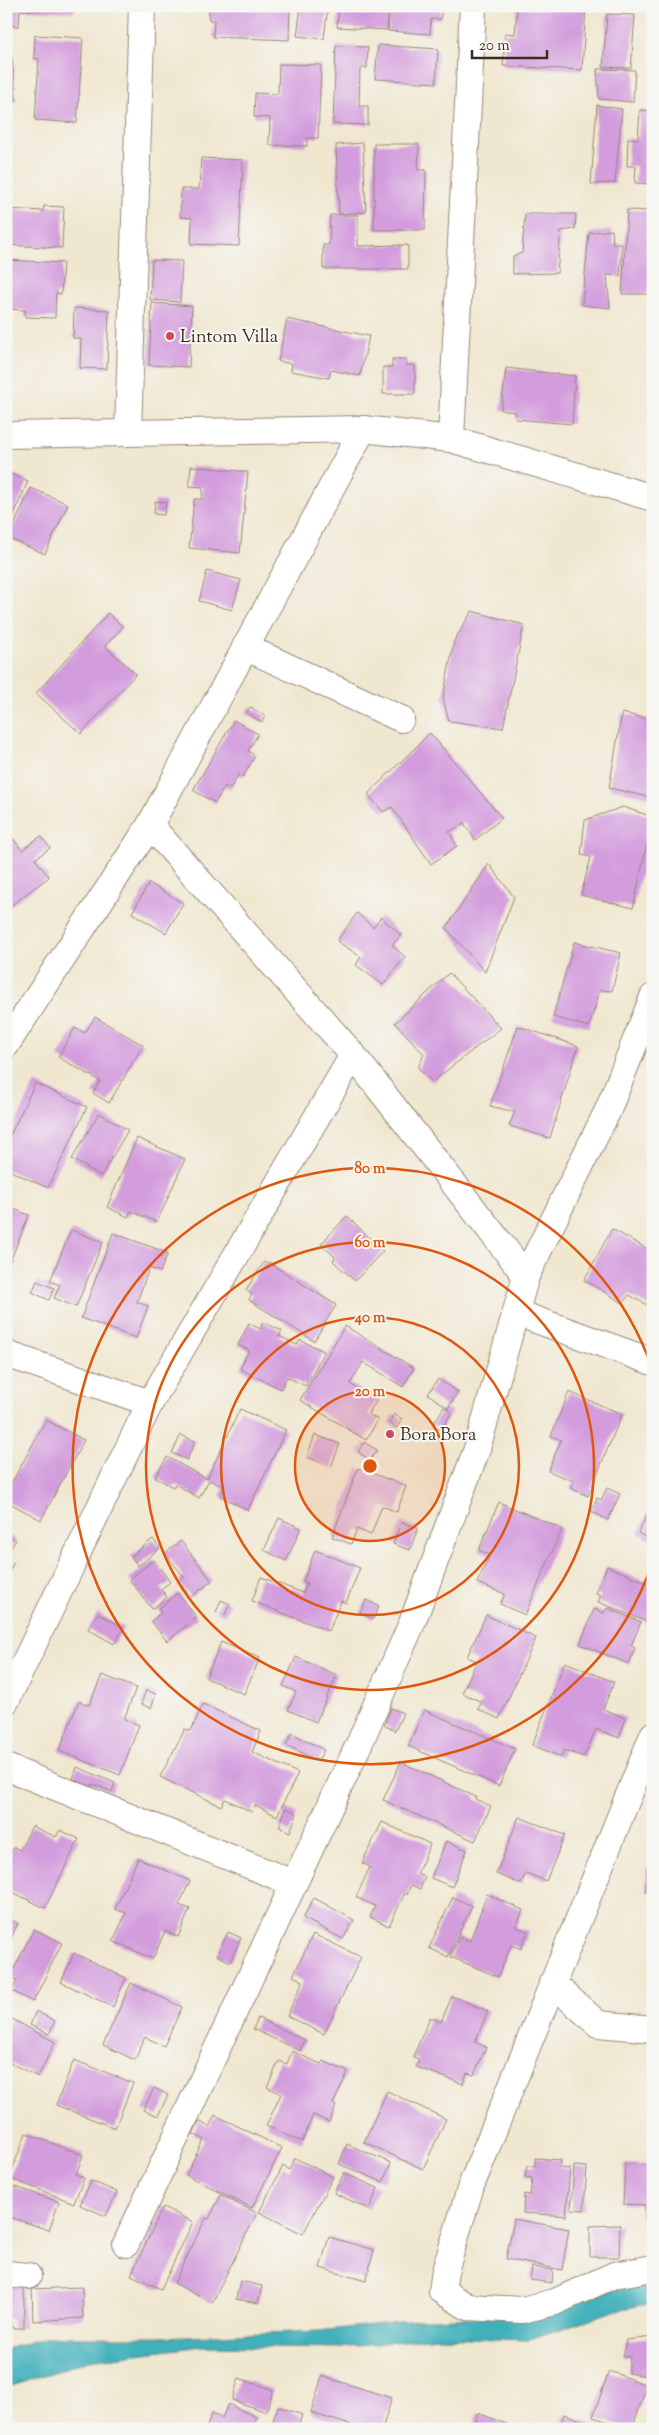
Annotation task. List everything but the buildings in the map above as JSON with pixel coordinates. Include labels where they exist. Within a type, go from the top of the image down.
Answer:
[{"type":"street","points":[[128,432],[142,6]]},
{"type":"street","points":[[451,440],[473,6]]},
{"type":"street","points":[[6,1045],[150,825],[363,429]]},
{"type":"street","points":[[6,435],[363,429],[451,440],[653,498]]},
{"type":"street","points":[[246,648],[400,719]]},
{"type":"street","points":[[150,825],[353,1055],[526,1276]]},
{"type":"street","points":[[126,2244],[412,1624],[477,1449],[526,1276],[608,1110],[653,997]]},
{"type":"street","points":[[6,1700],[150,1403],[353,1055]]},
{"type":"street","points":[[517,1313],[653,1362]]},
{"type":"street","points":[[6,1354],[150,1403]]},
{"type":"street","points":[[653,1734],[648,1759],[552,1983],[471,2186],[445,2271],[442,2291],[468,2307],[522,2310],[555,2302],[614,2275],[653,2268]]},
{"type":"street","points":[[6,1768],[293,1883]]},
{"type":"street","points":[[552,1983],[598,2024],[653,2029]]},
{"type":"water","points":[[653,2277],[653,2303],[617,2310],[527,2340],[437,2337],[340,2348],[204,2346],[89,2360],[6,2388],[6,2349],[48,2337],[160,2337],[318,2331],[427,2319],[528,2315]]},
{"type":"place","name":"Lintom Villa","points":[[170,336]]},
{"type":"place","name":"Bora Bora","points":[[390,1434]]}]
